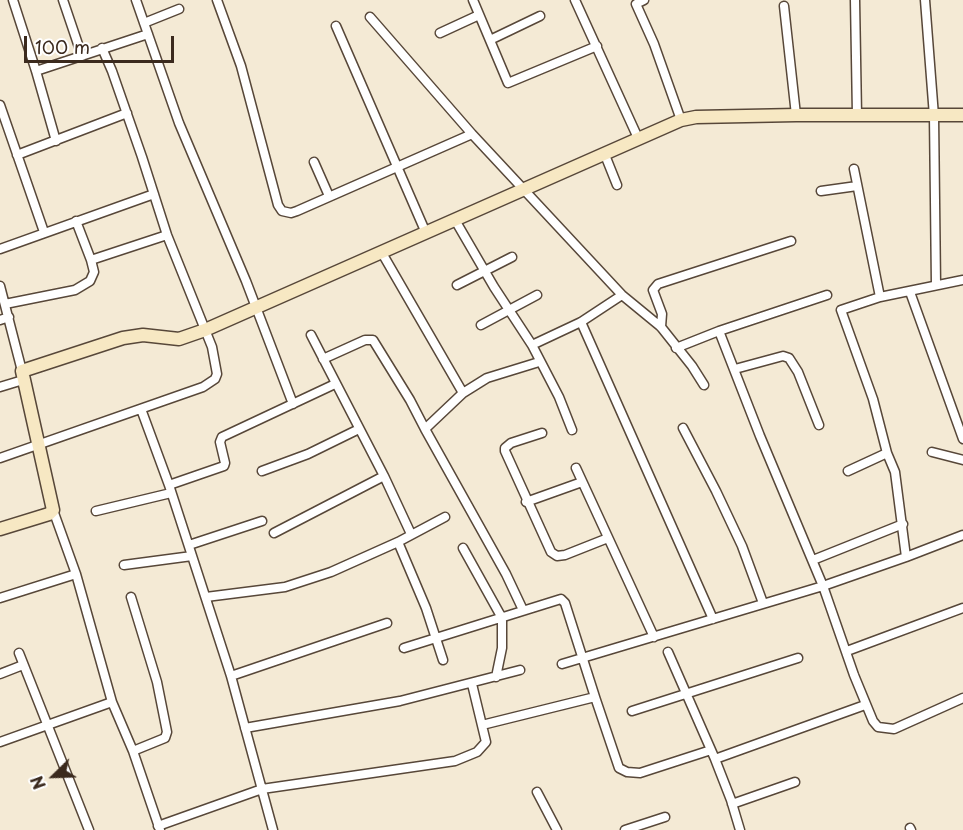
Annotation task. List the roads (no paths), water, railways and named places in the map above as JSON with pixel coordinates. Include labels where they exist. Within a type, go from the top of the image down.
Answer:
[{"type":"street","points":[[13,0],[56,141]]},
{"type":"street","points":[[63,0],[82,56]]},
{"type":"street","points":[[136,0],[179,123],[256,308],[293,404]]},
{"type":"street","points":[[217,0],[242,66],[278,204],[282,211],[291,213],[472,134]]},
{"type":"street","points":[[473,0],[508,83],[597,46]]},
{"type":"street","points":[[574,0],[638,138]]},
{"type":"street","points":[[644,0],[636,4],[654,44],[681,120]]},
{"type":"street","points":[[855,0],[857,115]]},
{"type":"street","points":[[925,0],[934,116],[936,285]]},
{"type":"street","points":[[784,6],[796,116]]},
{"type":"street","points":[[144,23],[178,9]]},
{"type":"street","points":[[440,33],[479,15]]},
{"type":"street","points":[[490,40],[540,16]]},
{"type":"street","points":[[369,17],[523,190],[622,295],[661,327],[704,385]]},
{"type":"street","points":[[336,26],[426,234]]},
{"type":"street","points":[[36,71],[148,34]]},
{"type":"street","points":[[0,458],[203,387],[215,379],[216,365],[212,347],[167,235],[127,113],[102,48]]},
{"type":"street","points":[[0,105],[44,232]]},
{"type":"street","points":[[17,155],[127,113]]},
{"type":"street","points":[[0,387],[22,376],[123,338],[143,335],[179,339],[205,330],[681,120],[696,117],[963,115]]},
{"type":"street","points":[[605,155],[617,185]]},
{"type":"street","points":[[314,162],[330,196]]},
{"type":"street","points":[[854,169],[879,297]]},
{"type":"street","points":[[821,190],[857,186]]},
{"type":"street","points":[[0,249],[154,194]]},
{"type":"street","points":[[455,220],[484,271],[532,345],[559,397],[572,430]]},
{"type":"street","points":[[5,304],[75,290],[90,281],[94,272],[76,221]]},
{"type":"street","points":[[91,260],[167,235]]},
{"type":"street","points":[[661,327],[662,314],[653,290],[658,284],[791,241]]},
{"type":"street","points":[[381,253],[463,393]]},
{"type":"street","points":[[457,285],[512,257]]},
{"type":"street","points":[[906,557],[896,472],[887,453],[873,399],[841,310],[879,297],[963,279]]},
{"type":"street","points":[[0,286],[5,304],[4,319],[40,445],[53,510],[76,574],[112,702],[133,751],[159,828],[262,789],[455,761],[477,752],[486,742],[472,684]]},
{"type":"street","points":[[910,292],[963,439]]},
{"type":"street","points":[[481,325],[537,295]]},
{"type":"street","points":[[532,345],[581,322],[622,295]]},
{"type":"street","points":[[676,348],[827,295]]},
{"type":"street","points":[[581,322],[713,619]]},
{"type":"street","points":[[719,331],[760,436],[824,586],[865,705],[873,721],[878,727],[894,729],[963,698]]},
{"type":"street","points":[[311,334],[411,534]]},
{"type":"street","points":[[323,359],[365,340],[373,340],[410,400],[523,610]]},
{"type":"street","points":[[735,369],[783,357],[789,358],[798,372],[819,425]]},
{"type":"street","points":[[425,429],[463,393],[487,378],[539,362]]},
{"type":"street","points":[[96,511],[170,489],[224,466],[220,442],[222,437],[335,384]]},
{"type":"street","points":[[141,409],[189,545],[231,676],[273,830]]},
{"type":"street","points":[[683,428],[742,546],[763,603]]},
{"type":"street","points":[[262,471],[308,454],[359,429]]},
{"type":"street","points":[[542,433],[511,443],[505,448],[526,502],[551,552],[557,556],[565,555],[608,538]]},
{"type":"street","points":[[932,452],[963,460]]},
{"type":"street","points":[[848,471],[887,453]]},
{"type":"street","points":[[576,468],[654,637]]},
{"type":"street","points":[[274,533],[384,476]]},
{"type":"street","points":[[526,502],[582,482]]},
{"type":"street","points":[[0,529],[49,514],[53,510]]},
{"type":"street","points":[[206,597],[285,586],[331,572],[398,542],[445,517]]},
{"type":"street","points":[[189,545],[262,521]]},
{"type":"street","points":[[813,560],[903,524]]},
{"type":"street","points":[[562,664],[824,586],[963,535]]},
{"type":"street","points":[[398,542],[443,660]]},
{"type":"street","points":[[463,548],[502,618],[501,648],[496,676]]},
{"type":"street","points":[[124,565],[192,556]]},
{"type":"street","points":[[0,598],[76,574]]},
{"type":"street","points":[[131,597],[157,682],[167,732],[165,738],[133,751]]},
{"type":"street","points":[[404,648],[561,598],[565,603],[620,768],[627,772],[640,773],[711,750]]},
{"type":"street","points":[[847,651],[963,608]]},
{"type":"street","points":[[231,676],[387,623]]},
{"type":"street","points":[[19,652],[88,830]]},
{"type":"street","points":[[668,652],[715,759],[740,830]]},
{"type":"street","points":[[632,711],[798,658]]},
{"type":"street","points":[[0,674],[23,664]]},
{"type":"street","points":[[245,728],[389,703],[472,684],[520,670]]},
{"type":"street","points":[[482,725],[595,697]]},
{"type":"street","points":[[0,742],[112,702]]},
{"type":"street","points":[[715,759],[865,705]]},
{"type":"street","points":[[732,804],[795,782]]},
{"type":"street","points":[[537,792],[556,830]]},
{"type":"street","points":[[625,830],[665,817]]}]
